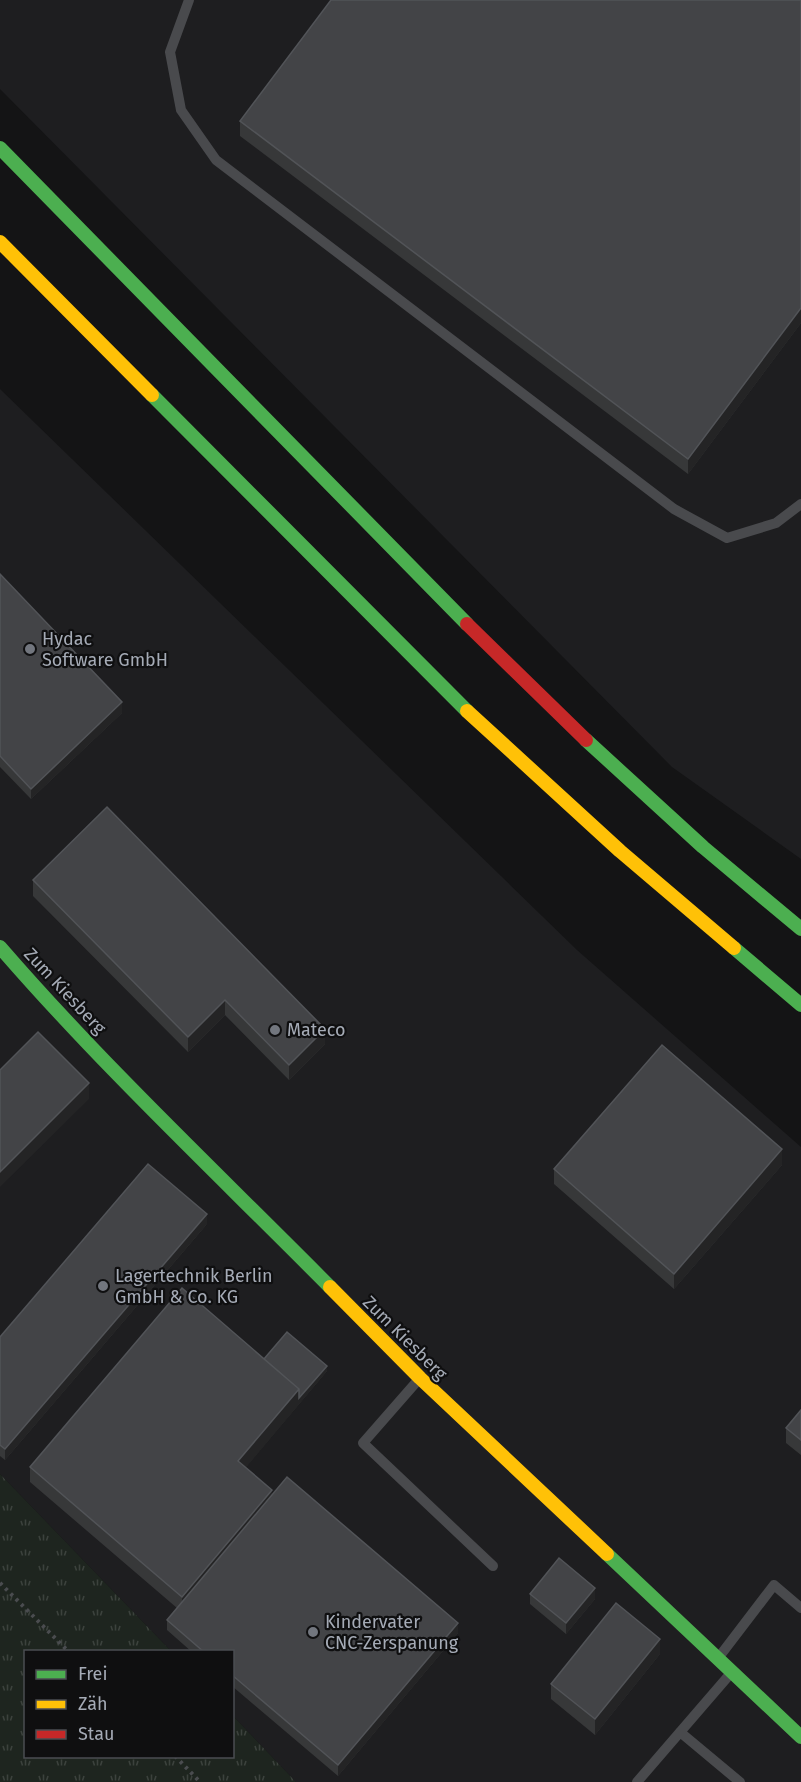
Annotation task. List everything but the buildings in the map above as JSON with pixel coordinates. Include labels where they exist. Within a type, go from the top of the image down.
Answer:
[{"type":"main road","points":[[0,148],[544,702],[703,847],[801,929]]},
{"type":"main road","points":[[0,242],[495,739],[620,851],[801,1005]]},
{"type":"main road","name":"Zum Kiesberg","points":[[0,947],[145,1101],[420,1378],[801,1737]]},
{"type":"lane","points":[[189,0],[170,52],[181,110],[216,160],[674,509],[727,538],[776,523],[801,504]]},
{"type":"lane","points":[[420,1378],[363,1443],[493,1566]]},
{"type":"lane","points":[[717,1659],[774,1585],[801,1608]]},
{"type":"lane","points":[[637,1782],[732,1672]]},
{"type":"lane","points":[[680,1732],[740,1782]]},
{"type":"path","points":[[0,1583],[67,1650]]},
{"type":"path","points":[[177,1758],[200,1782]]},
{"type":"shaded area","points":[[0,0],[801,0],[801,859],[672,767],[0,89]]},
{"type":"shaded area","points":[[0,389],[577,950],[801,1147],[801,1782],[296,1782],[234,1717],[234,1650],[170,1650],[0,1474]]},
{"type":"green space","points":[[0,1474],[170,1650],[24,1650],[24,1758],[234,1758],[234,1717],[296,1782],[0,1782]]},
{"type":"traffic: fast","points":[[0,148],[467,624]]},
{"type":"traffic: fast","points":[[152,395],[467,711]]},
{"type":"traffic: fast","points":[[586,740],[703,847],[801,929]]},
{"type":"traffic: fast","points":[[0,947],[79,1035],[330,1287]]},
{"type":"traffic: fast","points":[[734,948],[801,1005]]},
{"type":"traffic: fast","points":[[607,1554],[801,1737]]},
{"type":"traffic: slow","points":[[0,242],[152,395]]},
{"type":"traffic: slow","points":[[467,711],[620,851],[734,948]]},
{"type":"traffic: slow","points":[[330,1287],[420,1378],[607,1554]]},
{"type":"traffic: jam","points":[[467,624],[586,740]]},
{"type":"place","name":"Hydac Software GmbH","points":[[30,649]]},
{"type":"place","name":"Mateco","points":[[275,1030]]},
{"type":"place","name":"Lagertechnik Berlin GmbH & Co. KG","points":[[103,1286]]},
{"type":"place","name":"Kindervater CNC-Zerspanung","points":[[313,1632]]}]
